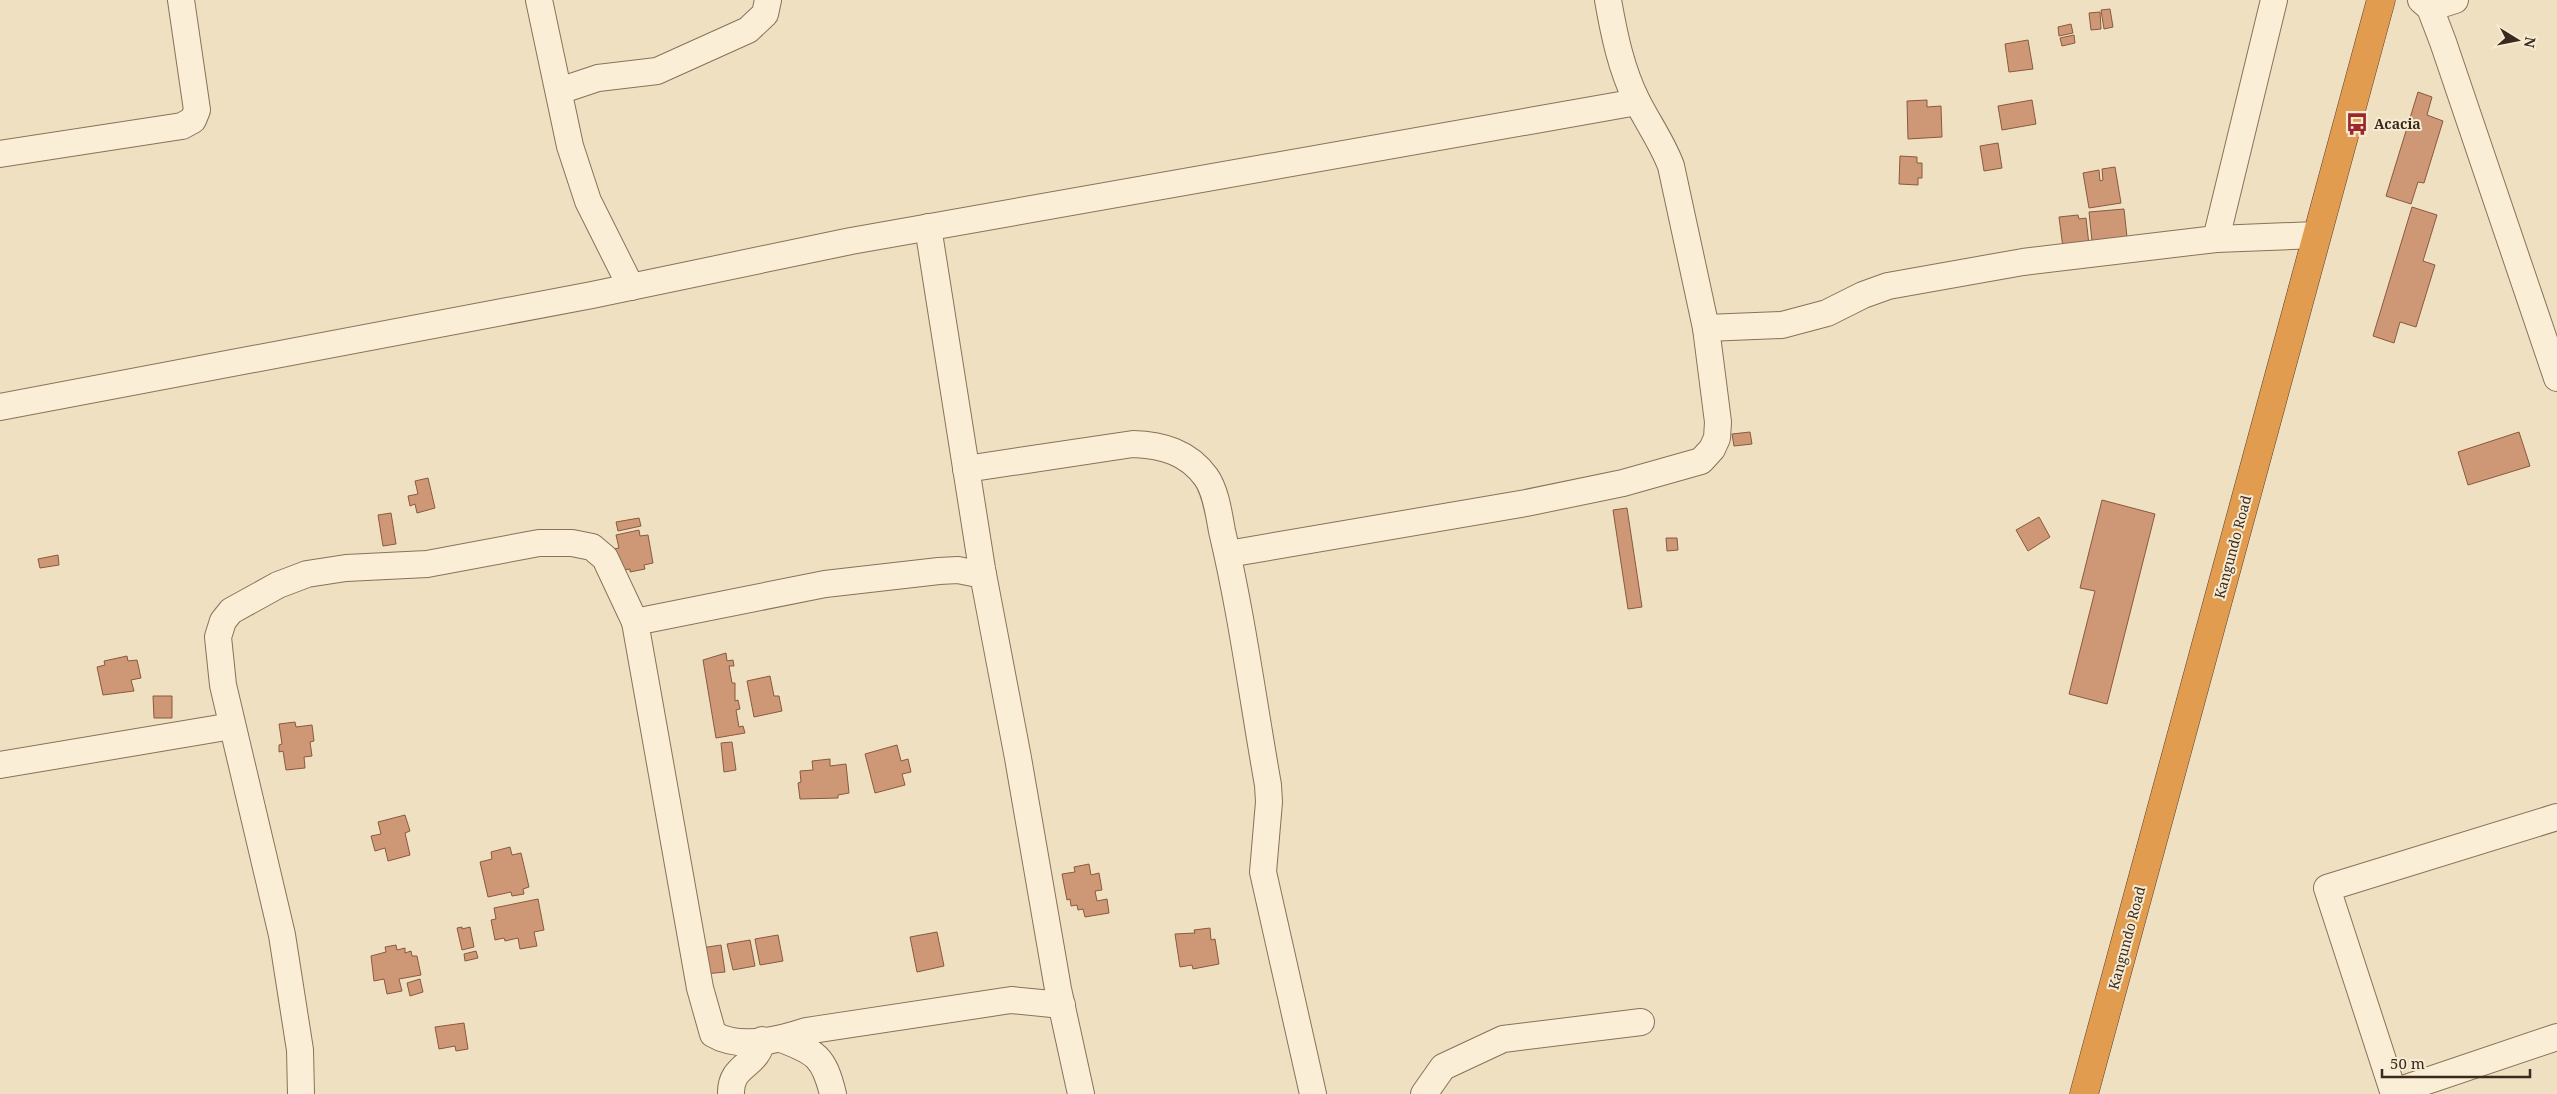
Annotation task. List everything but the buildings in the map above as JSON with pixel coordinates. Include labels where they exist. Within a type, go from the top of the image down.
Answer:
[{"type":"highway","name":"Kangundo Road","points":[[2084,1094],[2381,0]]},
{"type":"street","points":[[0,154],[182,126],[193,120],[197,110],[181,0]]},
{"type":"street","points":[[539,0],[570,146],[588,201],[631,287]]},
{"type":"street","points":[[559,91],[598,78],[657,71],[748,30],[765,14],[768,0]]},
{"type":"street","points":[[1228,554],[1526,502],[1623,482],[1701,461],[1712,449],[1717,438],[1718,422],[1706,328],[1671,166],[1663,146],[1637,102],[1627,78],[1608,0]]},
{"type":"street","points":[[2216,239],[2274,0]]},
{"type":"street","points":[[2455,0],[2425,4],[2557,378]]},
{"type":"street","points":[[0,407],[631,287],[851,241],[1637,102]]},
{"type":"street","points":[[928,227],[983,575],[1062,1005],[1081,1094]]},
{"type":"street","points":[[1706,328],[1782,325],[1827,313],[1863,295],[1912,281],[2023,262],[2216,239],[2316,235]]},
{"type":"street","points":[[966,469],[1133,444],[1157,445],[1172,450],[1194,463],[1207,479],[1215,501],[1228,554],[1268,786],[1269,802],[1263,872],[1313,1094]]},
{"type":"street","points":[[301,1094],[300,1050],[282,935],[223,685],[218,636],[223,621],[231,611],[270,589],[307,574],[346,568],[427,564],[539,542],[592,546],[605,558],[635,622],[700,988],[713,1034],[734,1042],[771,1040],[806,1030],[1011,1000],[1062,1005]]},
{"type":"street","points":[[635,622],[825,584],[939,571],[958,570],[983,575]]},
{"type":"street","points":[[0,765],[232,726]]},
{"type":"street","points":[[2557,817],[2327,888],[2394,1093],[2557,1036]]},
{"type":"street","points":[[1424,1094],[1443,1067],[1503,1039],[1641,1022]]},
{"type":"street","points":[[732,1094],[732,1079],[771,1040]]},
{"type":"street","points":[[771,1040],[804,1048],[818,1057],[830,1079],[833,1094]]},
{"type":"place","name":"Acacia","points":[[2357,124]]}]
